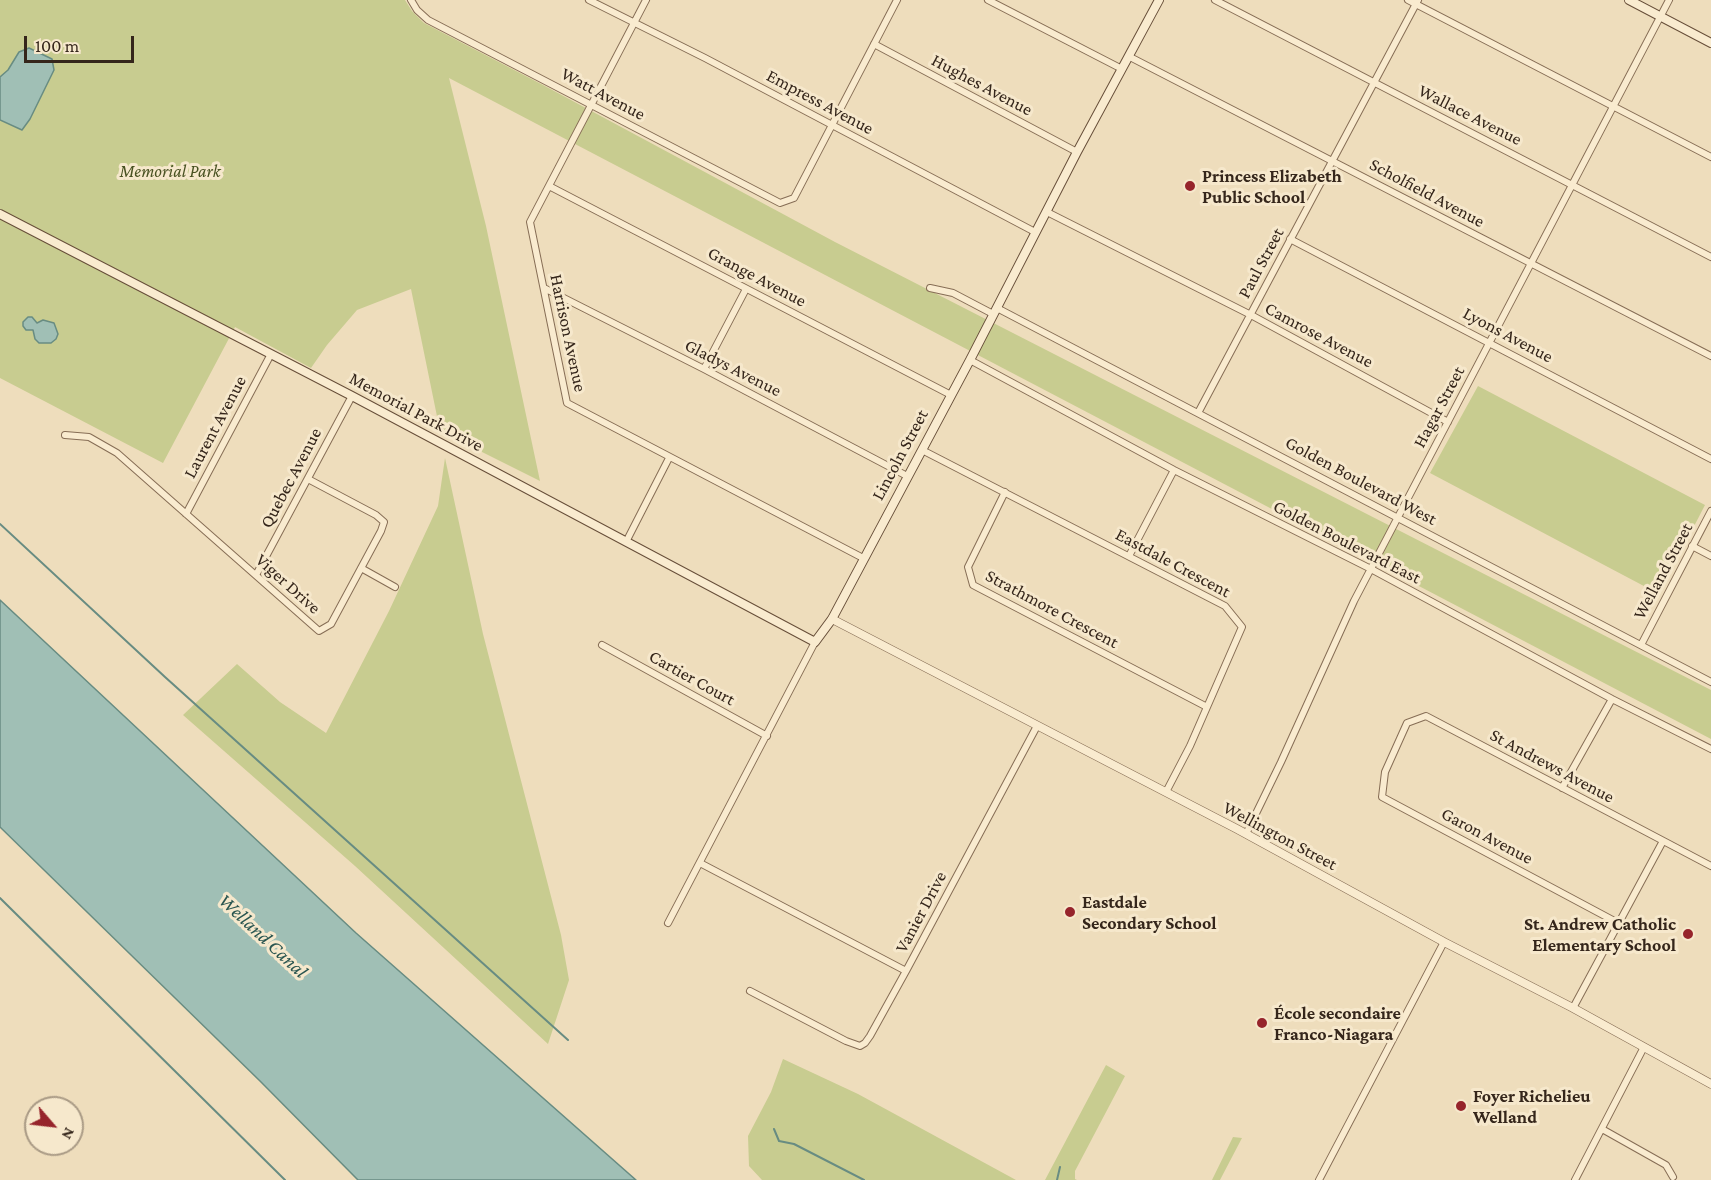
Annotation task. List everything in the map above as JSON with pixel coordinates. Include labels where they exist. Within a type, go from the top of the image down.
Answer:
[{"type":"main road","name":"Lincoln Street","points":[[815,642],[832,619],[1159,0]]},
{"type":"main road","points":[[1629,0],[1711,43]]},
{"type":"main road","name":"Memorial Park Drive","points":[[0,214],[352,396],[815,642]]},
{"type":"street","name":"Watt Avenue","points":[[411,0],[417,10],[429,20],[780,203],[794,198],[832,126]]},
{"type":"street","name":"Empress Avenue","points":[[589,0],[705,58],[1035,232]]},
{"type":"street","name":"Harrison Avenue","points":[[646,0],[531,222],[567,403],[863,558]]},
{"type":"street","points":[[832,126],[897,0]]},
{"type":"street","points":[[988,0],[1122,69]]},
{"type":"street","name":"Wallace Avenue","points":[[1215,0],[1711,257]]},
{"type":"street","points":[[1408,0],[1417,2],[1711,157]]},
{"type":"street","name":"Hagar Street","points":[[1246,834],[1339,633],[1669,0]]},
{"type":"street","name":"Paul Street","points":[[1198,413],[1417,2]]},
{"type":"street","name":"Hughes Avenue","points":[[874,44],[1077,152]]},
{"type":"street","name":"Scholfield Avenue","points":[[1130,57],[1711,356]]},
{"type":"street","name":"Grange Avenue","points":[[549,186],[951,395]]},
{"type":"street","name":"Camrose Avenue","points":[[1047,212],[1251,315],[1448,422]]},
{"type":"street","name":"Lyons Avenue","points":[[1290,239],[1711,459]]},
{"type":"street","name":"Gladys Avenue","points":[[544,288],[907,476]]},
{"type":"street","name":"Golden Boulevard West","points":[[930,288],[953,293],[995,311],[1198,413],[1711,682]]},
{"type":"street","points":[[704,369],[747,289]]},
{"type":"street","name":"Laurent Avenue","points":[[186,514],[271,354]]},
{"type":"street","name":"Golden Boulevard East","points":[[970,360],[1174,470],[1371,570],[1612,699],[1711,749]]},
{"type":"street","name":"Quebec Avenue","points":[[256,575],[352,396]]},
{"type":"street","name":"Viger Drive","points":[[65,435],[89,437],[110,448],[318,632],[331,624],[384,522],[376,515],[308,479]]},
{"type":"street","name":"Eastdale Crescent","points":[[922,450],[1225,606],[1242,627],[1166,792]]},
{"type":"street","points":[[626,542],[669,458]]},
{"type":"street","points":[[1129,556],[1174,470]]},
{"type":"street","name":"Strathmore Crescent","points":[[1005,492],[968,567],[973,585],[1207,707]]},
{"type":"street","name":"Welland Street","points":[[1641,645],[1711,510]]},
{"type":"street","points":[[1692,546],[1711,556]]},
{"type":"street","points":[[361,568],[395,587]]},
{"type":"street","name":"Wellington Street","points":[[832,619],[1246,834],[1711,1084]]},
{"type":"street","name":"Lincoln Street","points":[[668,923],[815,642]]},
{"type":"street","name":"Cartier Court","points":[[602,645],[767,736]]},
{"type":"street","points":[[1562,788],[1612,699]]},
{"type":"street","name":"St Andrews Avenue","points":[[1394,752],[1407,723],[1426,716],[1711,866]]},
{"type":"street","name":"Vanier Drive","points":[[700,863],[906,971],[1037,726]]},
{"type":"street","name":"Garon Avenue","points":[[1394,752],[1385,772],[1382,797],[1620,924]]},
{"type":"street","points":[[1573,1008],[1663,841]]},
{"type":"street","points":[[1319,1180],[1444,942]]},
{"type":"street","points":[[750,991],[860,1046],[870,1036],[906,971]]},
{"type":"street","points":[[1575,1180],[1644,1047]]},
{"type":"street","points":[[1602,1129],[1666,1165],[1673,1177]]},
{"type":"green space","name":"Memorial Park","points":[[0,0],[405,0],[424,23],[835,242],[1711,690],[1711,739],[449,78],[486,226],[540,481],[440,431],[411,289],[357,310],[311,368],[235,327],[163,463],[0,378]]},
{"type":"green space","points":[[1478,386],[1705,505],[1659,594],[1430,473]]},
{"type":"green space","points":[[445,458],[483,634],[561,935],[569,980],[548,1044],[355,866],[183,715],[237,664],[280,702],[326,733],[389,611],[438,506]]},
{"type":"green space","points":[[783,1059],[858,1094],[1016,1180],[762,1180],[749,1166],[748,1136],[771,1092]]},
{"type":"green space","points":[[1106,1065],[1125,1076],[1075,1171],[1077,1180],[1045,1180]]},
{"type":"green space","points":[[1233,1137],[1242,1138],[1220,1180],[1212,1180]]},
{"type":"water","points":[[29,48],[52,59],[54,70],[30,119],[22,130],[0,120],[0,77],[8,70],[19,52]]},
{"type":"water","points":[[28,317],[32,317],[37,323],[43,320],[54,323],[58,334],[56,339],[51,343],[39,343],[35,339],[33,330],[26,330],[23,326],[23,322]]},
{"type":"water","name":"Welland Canal","points":[[0,600],[356,933],[636,1180],[358,1180],[0,827]]},
{"type":"waterway","points":[[0,524],[165,677],[568,1040]]},
{"type":"waterway","points":[[0,898],[285,1180]]},
{"type":"waterway","points":[[774,1129],[779,1141],[794,1144],[864,1180]]},
{"type":"waterway","points":[[1057,1180],[1060,1167]]},
{"type":"place","name":"Princess Elizabeth Public School","points":[[1190,186]]},
{"type":"place","name":"Eastdale Secondary School","points":[[1070,912]]},
{"type":"place","name":"St. Andrew Catholic Elementary School","points":[[1688,934]]},
{"type":"place","name":"École secondaire Franco-Niagara","points":[[1262,1023]]},
{"type":"place","name":"Foyer Richelieu Welland","points":[[1461,1106]]}]
